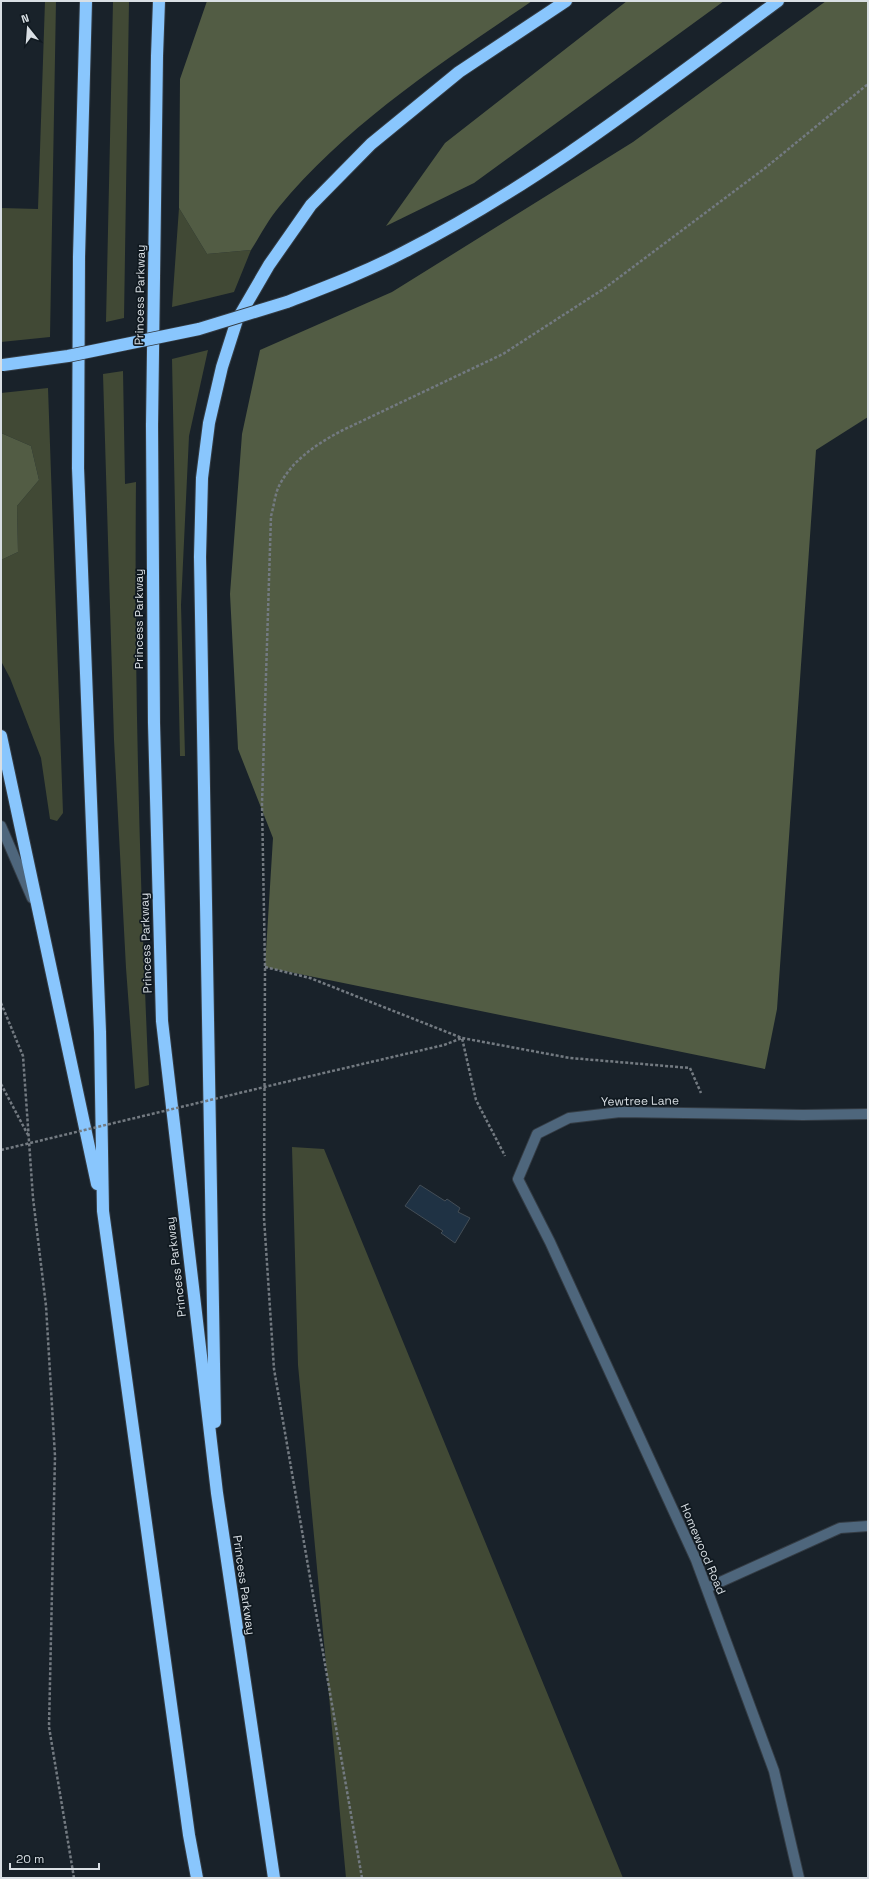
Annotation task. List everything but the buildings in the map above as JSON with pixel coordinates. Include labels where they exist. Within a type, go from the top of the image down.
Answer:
[{"type":"highway","points":[[86,1],[79,249],[78,468],[100,1032],[103,1211]]},
{"type":"highway","name":"Princess Parkway","points":[[159,1],[152,426],[154,723],[162,1021],[216,1494],[274,1878]]},
{"type":"highway","points":[[216,1494],[200,557],[202,478],[209,424],[222,367],[237,320],[268,265],[311,205],[371,144],[459,72],[566,1]]},
{"type":"highway","points":[[2,365],[75,355],[199,329],[287,302],[375,266],[424,242],[536,175],[609,125],[778,1]]},
{"type":"highway","points":[[1,736],[42,920],[103,1211],[188,1835],[197,1878]]},
{"type":"street","points":[[1,826],[42,920]]},
{"type":"street","name":"Yewtree Lane","points":[[518,1179],[537,1134],[569,1118],[620,1112],[710,1114],[868,1114]]},
{"type":"street","name":"Homewood Road","points":[[518,1179],[550,1242],[696,1560],[774,1772],[799,1878]]},
{"type":"street","points":[[707,1588],[840,1528],[868,1526]]},
{"type":"path","points":[[362,1878],[274,1369],[264,1218],[265,967],[262,803],[271,516],[279,486],[297,462],[319,443],[341,431],[503,354],[605,288],[764,169],[868,84]]},
{"type":"path","points":[[265,967],[310,978],[462,1038],[570,1058],[690,1068],[710,1114]]},
{"type":"path","points":[[1,1003],[23,1056],[30,1137],[33,1198],[46,1306],[55,1456],[49,1727],[74,1878]]},
{"type":"path","points":[[1,1150],[444,1045],[462,1038]]},
{"type":"path","points":[[462,1038],[476,1100],[518,1179]]},
{"type":"path","points":[[1,1084],[2,1089],[30,1137]]},
{"type":"green space","points":[[45,1],[56,1],[50,337],[1,342],[1,208],[38,209]]},
{"type":"green space","points":[[113,1],[129,1],[124,318],[106,322]]},
{"type":"green space","points":[[207,1],[532,1],[398,95],[335,148],[279,207],[251,250],[207,254],[179,208],[180,79]]},
{"type":"green space","points":[[627,1],[724,1],[474,183],[386,226],[445,143]]},
{"type":"green space","points":[[826,1],[868,1],[868,417],[816,450],[777,1009],[765,1069],[265,967],[273,838],[238,749],[230,594],[242,434],[260,350],[392,292],[633,142]]},
{"type":"green space","points":[[179,208],[207,254],[251,250],[234,292],[172,307]]},
{"type":"green space","points":[[208,350],[189,436],[181,605],[185,756],[180,756],[172,359]]},
{"type":"green space","points":[[123,371],[125,484],[136,482],[138,784],[149,1085],[135,1089],[126,968],[114,740],[103,374]]},
{"type":"green space","points":[[48,388],[63,813],[57,821],[50,819],[41,758],[10,678],[1,661],[1,560],[18,552],[17,506],[39,480],[31,446],[1,433],[1,393]]},
{"type":"green space","points":[[1,433],[31,446],[39,480],[17,506],[18,552],[1,560]]},
{"type":"green space","points":[[292,1147],[324,1149],[623,1878],[346,1878],[298,1365]]}]
